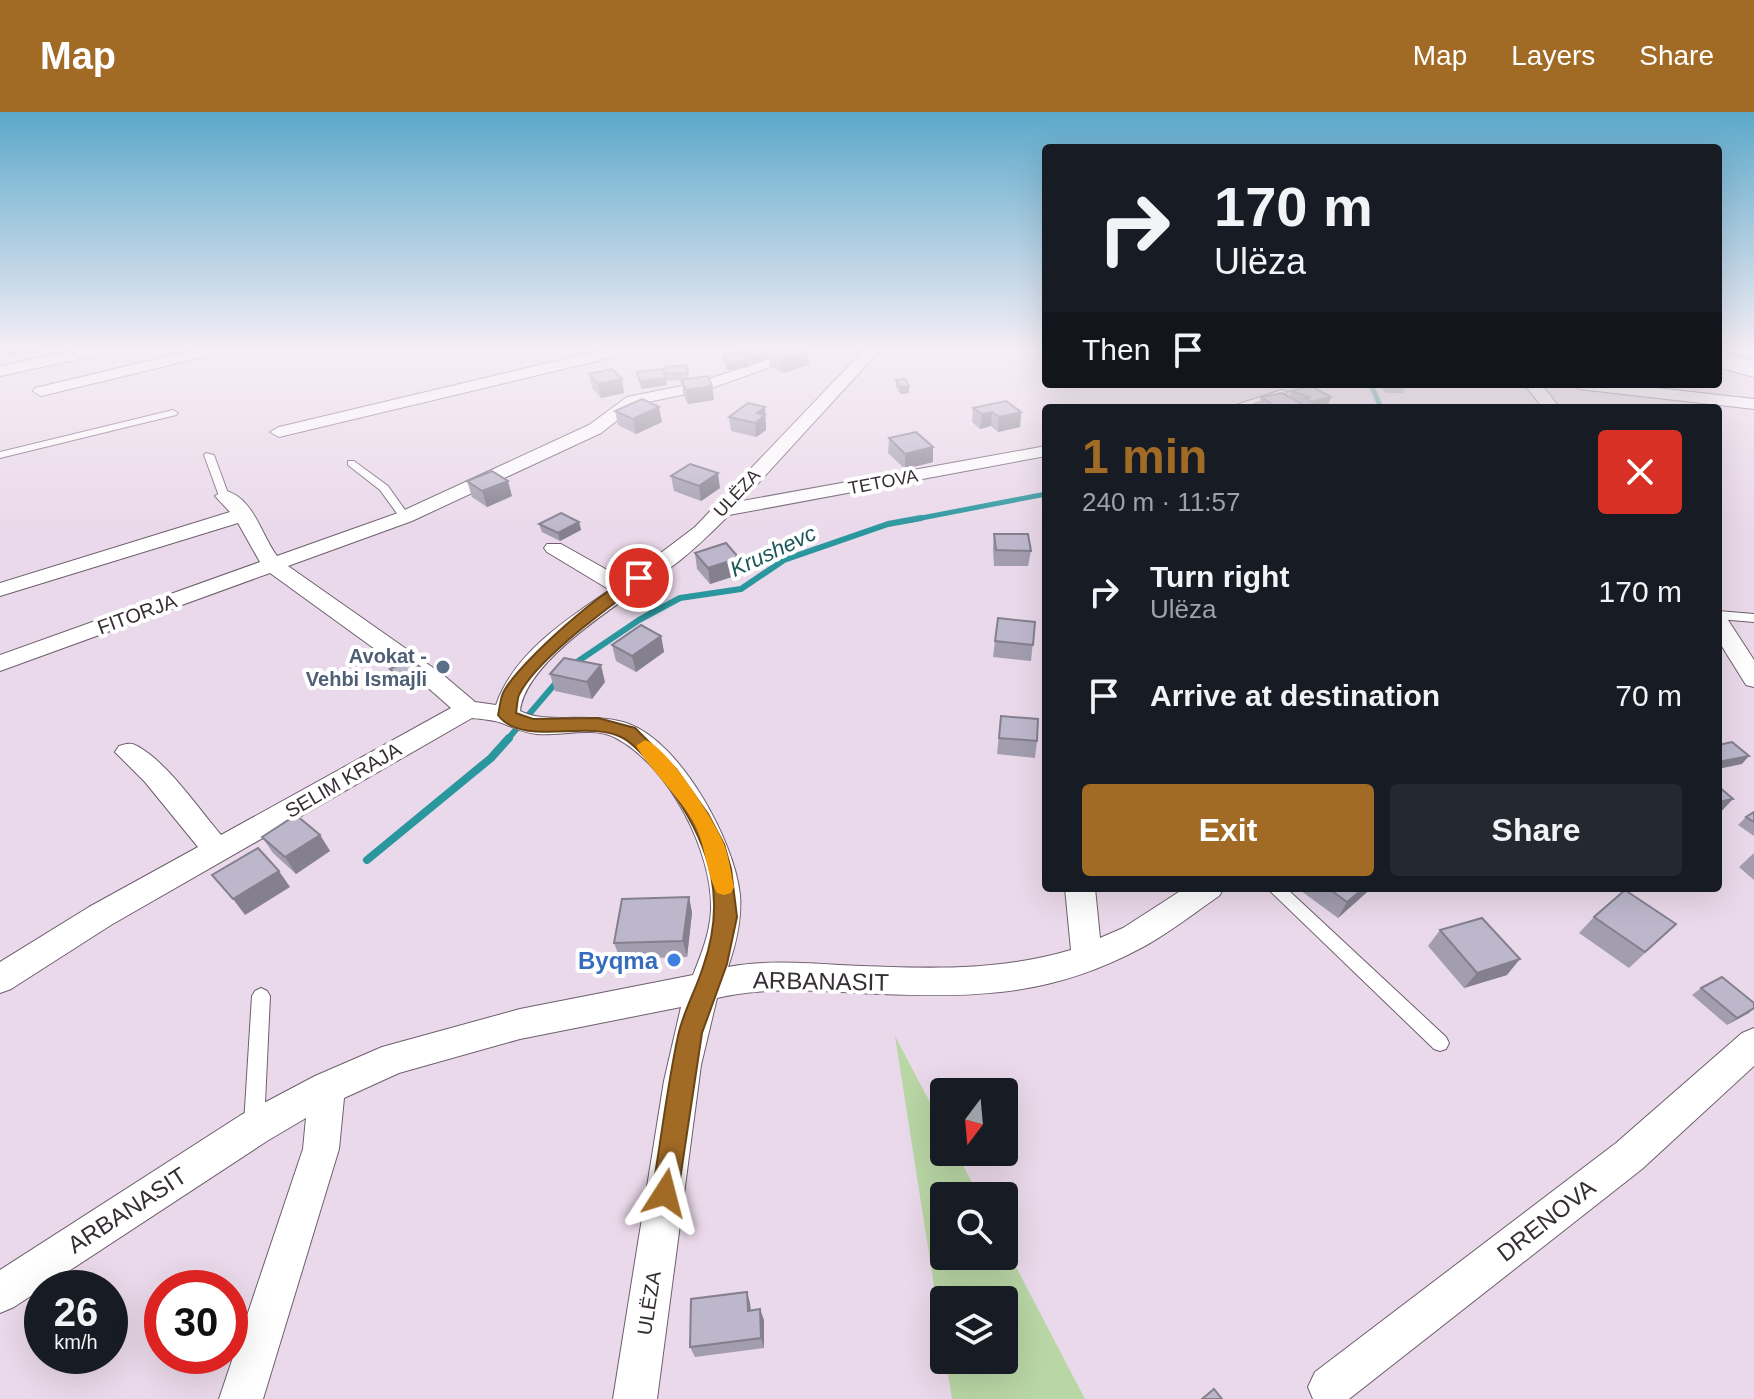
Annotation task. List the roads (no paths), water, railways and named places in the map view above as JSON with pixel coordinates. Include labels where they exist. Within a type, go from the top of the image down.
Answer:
[{"type":"street","points":[[279,432],[371,410]]},
{"type":"street","name":"FITORJA","points":[[0,663],[405,517],[595,429],[620,410]]},
{"type":"street","name":"ULËZA","points":[[635,1399],[688,1046],[705,988],[716,964],[726,917],[721,869],[702,819],[670,773],[629,733],[598,724],[519,721],[511,693],[541,657],[623,588],[682,548],[812,410]]},
{"type":"street","name":"TETOVA","points":[[720,511],[1042,452]]},
{"type":"street","points":[[224,496],[245,514],[266,557],[274,566],[434,680],[468,709],[519,721]]},
{"type":"street","points":[[0,590],[245,514]]},
{"type":"street","points":[[554,548],[623,588]]},
{"type":"street","points":[[1722,628],[1754,679]]},
{"type":"street","name":"SELIM KRAJA","points":[[0,979],[100,916],[468,709]]},
{"type":"street","points":[[128,752],[154,775],[218,851]]},
{"type":"street","points":[[1080,892],[1087,959]]},
{"type":"street","name":"ARBANASIT","points":[[0,1293],[254,1128],[327,1088],[394,1058],[448,1041],[758,978],[913,983],[1003,980],[1087,959],[1134,937],[1203,892]]},
{"type":"street","name":"DRENOVA","points":[[1330,1387],[1629,1156],[1754,1044]]},
{"type":"street","points":[[241,1399],[321,1149],[327,1088]]},
{"type":"lane","points":[[0,455],[173,413]]},
{"type":"lane","points":[[209,455],[224,496]]},
{"type":"lane","points":[[351,463],[384,488],[405,517]]},
{"type":"lane","points":[[1722,615],[1754,618]]},
{"type":"lane","points":[[1279,892],[1440,1043]]},
{"type":"lane","points":[[254,1128],[261,996]]},
{"type":"waterway","name":"Krushevc","points":[[911,520],[1042,495]]},
{"type":"waterway","name":"Krushevc","points":[[571,666],[639,620],[680,598],[741,589],[784,560],[888,524],[921,518]]},
{"type":"waterway","name":"Krushevc","points":[[507,740],[560,678]]},
{"type":"waterway","name":"Krushevc","points":[[367,860],[491,758],[509,738]]},
{"type":"place","name":"Avokat - Vehbi Ismajli","points":[[443,667]]},
{"type":"place","name":"Byqma","points":[[674,960]]}]
